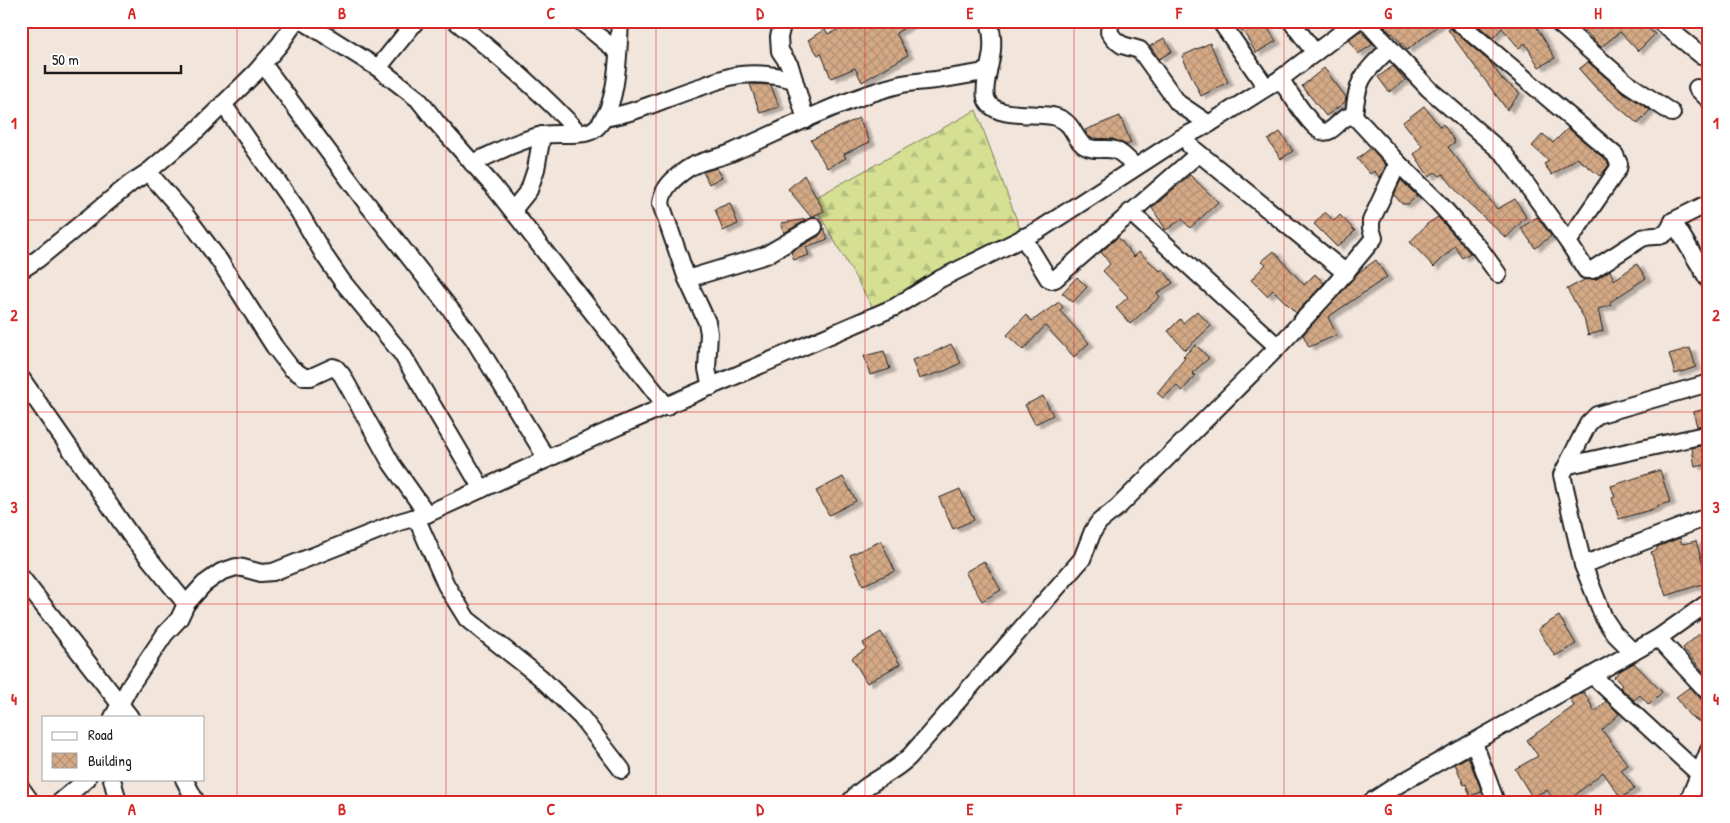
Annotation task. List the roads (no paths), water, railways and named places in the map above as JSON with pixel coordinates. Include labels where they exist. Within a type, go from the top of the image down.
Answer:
[{"type":"street","points":[[21,270],[38,259],[123,189],[148,172],[197,130],[263,64],[296,21]]},
{"type":"street","points":[[303,21],[378,68],[418,99],[513,210],[667,407]]},
{"type":"street","points":[[378,68],[416,21]]},
{"type":"street","points":[[456,21],[553,104],[579,133]]},
{"type":"street","points":[[580,21],[618,52]]},
{"type":"street","points":[[472,163],[542,135],[579,133],[593,130],[603,118],[612,101],[620,21]]},
{"type":"street","points":[[783,21],[779,37],[780,50],[788,61],[806,120]]},
{"type":"street","points":[[989,21],[993,34],[992,58],[988,71],[986,98],[991,106],[1000,112],[1056,117],[1074,129],[1082,144],[1088,148],[1116,150],[1125,156],[1135,167]]},
{"type":"street","points":[[1111,21],[1109,32],[1114,39],[1122,45],[1140,50],[1178,103],[1209,124]]},
{"type":"street","points":[[1220,21],[1266,88]]},
{"type":"street","points":[[1290,21],[1315,53]]},
{"type":"street","points":[[121,713],[142,668],[165,634],[179,620],[186,604],[204,584],[221,572],[236,567],[260,573],[273,572],[420,516],[711,386],[895,307],[940,279],[1038,230],[1181,138],[1209,124],[1280,79],[1357,21]]},
{"type":"street","points":[[1366,21],[1429,89],[1505,155],[1586,270],[1590,270],[1642,238],[1649,236],[1658,237],[1666,234],[1673,221],[1709,203]]},
{"type":"street","points":[[1556,21],[1627,83],[1672,113]]},
{"type":"street","points":[[1659,21],[1701,55],[1709,56]]},
{"type":"street","points":[[1465,24],[1618,159],[1618,169],[1568,242]]},
{"type":"street","points":[[1390,48],[1363,76],[1357,89],[1354,116],[1462,229],[1480,249],[1498,274]]},
{"type":"street","points":[[263,64],[365,201],[473,338],[547,459]]},
{"type":"street","points":[[711,386],[707,369],[709,333],[707,322],[687,279],[661,204],[661,196],[665,189],[676,177],[698,163],[726,155],[862,97],[904,84],[988,71]]},
{"type":"street","points":[[603,118],[618,116],[689,89],[739,75],[772,74],[794,80]]},
{"type":"street","points":[[1280,79],[1310,121],[1320,131],[1325,132],[1343,118],[1354,116]]},
{"type":"street","points":[[1697,88],[1709,100]]},
{"type":"street","points":[[223,104],[299,212],[337,274],[402,354],[482,489]]},
{"type":"street","points":[[513,210],[529,190],[536,169],[542,135]]},
{"type":"street","points":[[1181,138],[1198,154],[1346,272]]},
{"type":"street","points":[[1023,237],[1048,278],[1053,280],[1198,154]]},
{"type":"street","points":[[850,802],[858,793],[898,768],[910,756],[1082,559],[1093,531],[1099,522],[1118,507],[1278,347],[1346,272],[1374,238],[1370,228],[1371,221],[1398,163]]},
{"type":"street","points":[[148,172],[184,213],[213,252],[274,346],[291,368],[304,377],[311,377],[333,367],[342,375],[420,516],[419,524],[446,585],[467,619],[540,677],[581,717],[622,770]]},
{"type":"street","points":[[1130,212],[1278,347]]},
{"type":"street","points":[[1673,221],[1709,281]]},
{"type":"street","points":[[687,279],[766,255],[814,228]]},
{"type":"street","points":[[21,378],[131,536],[186,604]]},
{"type":"street","points":[[1633,652],[1614,633],[1604,618],[1583,565],[1562,475],[1569,465],[1588,424],[1597,415],[1709,383]]},
{"type":"street","points":[[1569,465],[1709,434]]},
{"type":"street","points":[[1583,565],[1709,516]]},
{"type":"street","points":[[21,577],[79,650],[121,713]]},
{"type":"street","points":[[1371,802],[1394,787],[1658,638],[1709,602]]},
{"type":"street","points":[[1658,638],[1709,693]]},
{"type":"street","points":[[1593,676],[1699,774]]},
{"type":"street","points":[[1474,743],[1496,802]]},
{"type":"street","points":[[1688,802],[1709,750]]},
{"type":"street","points":[[60,802],[87,780]]},
{"type":"street","points":[[112,780],[118,802]]},
{"type":"street","points":[[185,780],[196,802]]},
{"type":"street","points":[[21,788],[31,802]]}]
